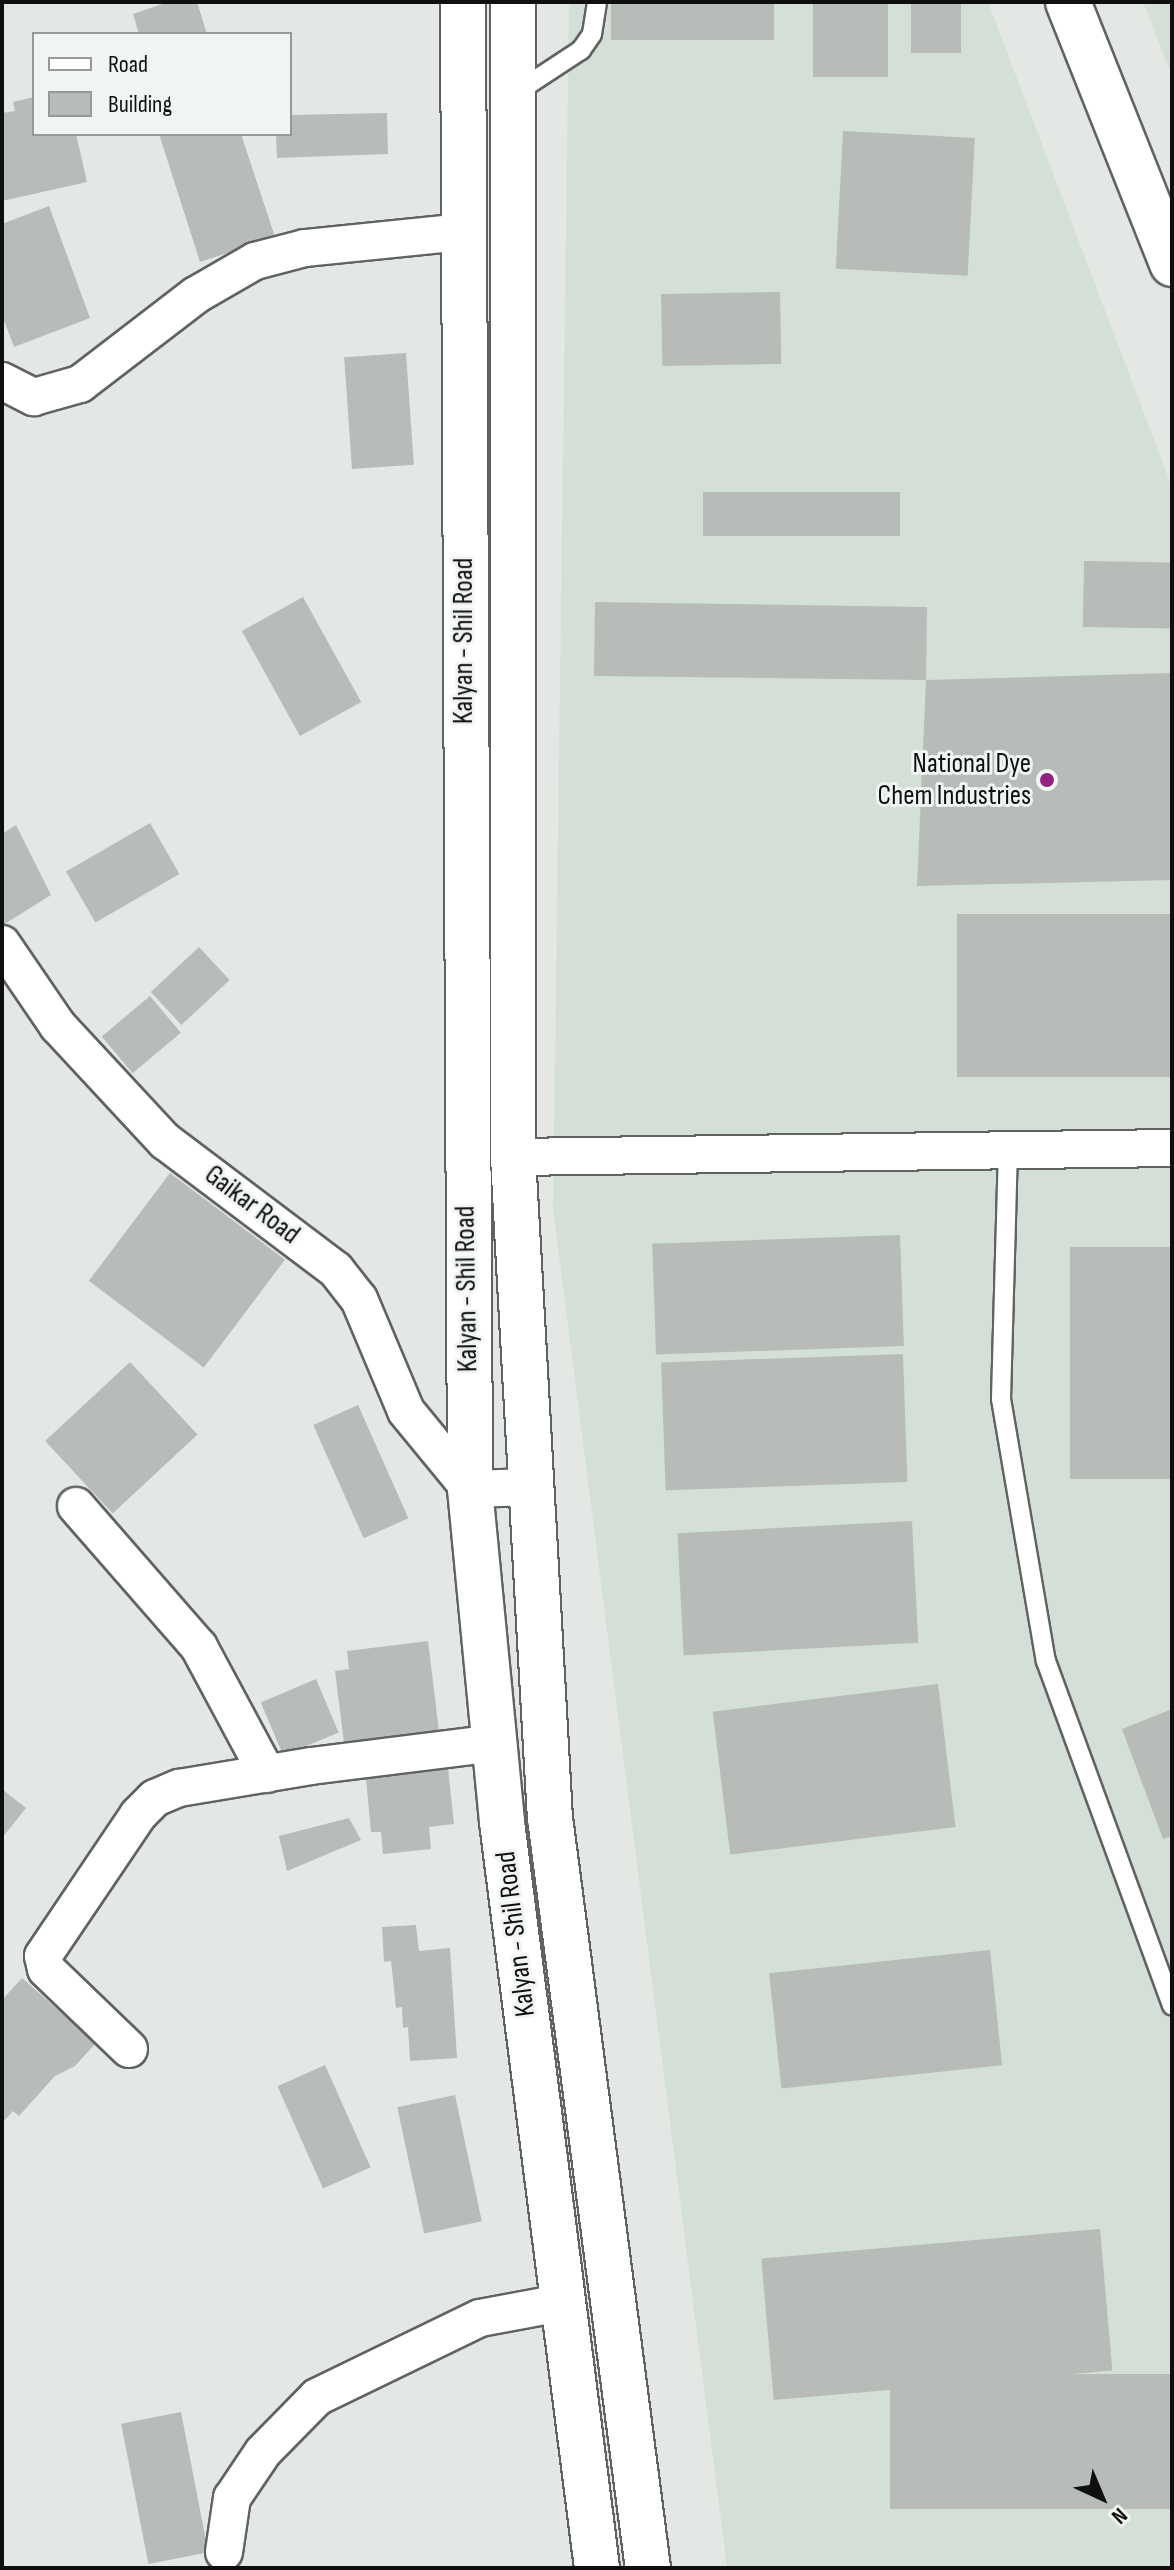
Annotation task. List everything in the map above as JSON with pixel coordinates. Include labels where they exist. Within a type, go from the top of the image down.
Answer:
[{"type":"main road","name":"Kalyan - Shil Road","points":[[463,2],[470,1489],[495,1743],[561,2303],[597,2568]]},
{"type":"main road","name":"Kalyan - Shil Road","points":[[513,2],[513,1157],[550,1818],[648,2568]]},
{"type":"main road","points":[[1068,2],[1172,264]]},
{"type":"street","points":[[2,381],[34,397],[80,384],[196,295],[255,261],[305,248],[463,232]]},
{"type":"street","name":"Gaikar Road","points":[[2,944],[58,1026],[165,1141],[336,1270],[359,1299],[406,1411],[470,1489]]},
{"type":"street","points":[[513,1157],[1172,1148]]},
{"type":"street","points":[[470,1489],[532,1487]]},
{"type":"street","points":[[76,1506],[199,1647],[267,1774]]},
{"type":"street","points":[[129,2049],[46,1969],[43,1956],[138,1815],[155,1798],[179,1788],[495,1743]]},
{"type":"street","points":[[224,2552],[232,2498],[263,2452],[317,2397],[480,2318],[561,2303]]},
{"type":"lane","points":[[513,95],[581,50],[592,34],[597,2]]},
{"type":"lane","points":[[1008,1148],[1001,1399],[1046,1661],[1172,2006]]},
{"type":"shaded area","points":[[569,2],[988,2],[1172,487],[1172,2568],[727,2568],[553,1208]]},
{"type":"shaded area","points":[[1143,2],[1172,2],[1172,76]]},
{"type":"building","points":[[168,2],[197,2],[206,32],[138,32],[133,14]]},
{"type":"building","points":[[611,2],[774,2],[774,40],[611,40]]},
{"type":"building","points":[[813,2],[888,2],[888,77],[813,77]]},
{"type":"building","points":[[911,2],[961,2],[961,53],[911,53]]},
{"type":"building","points":[[32,97],[32,136],[76,136],[87,182],[2,201],[2,113],[15,111],[13,102]]},
{"type":"building","points":[[387,113],[388,154],[277,158],[276,136],[292,136],[292,115]]},
{"type":"building","points":[[843,131],[975,138],[968,276],[836,269]]},
{"type":"building","points":[[160,136],[242,136],[275,237],[200,262]]},
{"type":"building","points":[[49,206],[90,318],[14,347],[2,315],[2,224]]},
{"type":"building","points":[[780,292],[781,364],[662,366],[661,294]]},
{"type":"building","points":[[406,353],[414,465],[352,469],[344,357]]},
{"type":"building","points":[[703,492],[900,492],[900,536],[703,536]]},
{"type":"building","points":[[1084,561],[1171,563],[1170,629],[1083,627]]},
{"type":"building","points":[[303,597],[361,702],[300,736],[242,631]]},
{"type":"building","points":[[595,602],[927,607],[926,680],[594,676]]},
{"type":"building","name":"National Dye Chem Industries","points":[[1172,673],[1172,880],[917,886],[926,680]]},
{"type":"building","points":[[150,823],[180,874],[95,923],[66,872]]},
{"type":"building","points":[[16,825],[51,895],[3,925],[2,834]]},
{"type":"building","points":[[957,914],[1172,914],[1172,1077],[957,1077]]},
{"type":"building","points":[[199,947],[230,980],[181,1025],[151,992]]},
{"type":"building","points":[[150,996],[181,1033],[133,1073],[102,1036]]},
{"type":"building","points":[[170,1173],[285,1260],[204,1367],[89,1281]]},
{"type":"building","points":[[900,1235],[904,1346],[656,1355],[652,1244]]},
{"type":"building","points":[[1070,1247],[1172,1247],[1172,1479],[1070,1479]]},
{"type":"building","points":[[903,1354],[907,1482],[666,1490],[661,1362]]},
{"type":"building","points":[[130,1362],[198,1434],[113,1514],[45,1441]]},
{"type":"building","points":[[358,1405],[408,1518],[364,1538],[313,1425]]},
{"type":"building","points":[[912,1521],[918,1643],[684,1655],[677,1533]]},
{"type":"building","points":[[428,1641],[440,1739],[345,1751],[335,1671],[349,1669],[347,1651]]},
{"type":"building","points":[[316,1679],[339,1732],[283,1756],[261,1702]]},
{"type":"building","points":[[938,1684],[956,1827],[730,1855],[713,1712]]},
{"type":"building","points":[[1172,1709],[1172,1836],[1163,1839],[1122,1729]]},
{"type":"building","points":[[447,1759],[454,1824],[429,1827],[431,1849],[383,1854],[381,1832],[371,1832],[365,1768]]},
{"type":"building","points":[[2,1789],[26,1808],[2,1838]]},
{"type":"building","points":[[349,1818],[361,1840],[287,1871],[279,1836]]},
{"type":"building","points":[[416,1925],[419,1951],[450,1948],[457,2058],[410,2061],[408,2027],[403,2028],[402,2007],[396,2008],[391,1961],[384,1962],[382,1927]]},
{"type":"building","points":[[990,1950],[1002,2065],[781,2089],[769,1973]]},
{"type":"building","points":[[22,1978],[96,2043],[75,2066],[55,2076],[19,2116],[13,2111],[2,2123],[2,2000]]},
{"type":"building","points":[[325,2065],[371,2167],[323,2188],[277,2086]]},
{"type":"building","points":[[455,2095],[482,2221],[424,2233],[397,2107]]},
{"type":"building","points":[[1100,2229],[1112,2370],[774,2400],[761,2259]]},
{"type":"building","points":[[890,2374],[1172,2374],[1172,2509],[890,2509]]},
{"type":"building","points":[[181,2412],[208,2552],[148,2564],[121,2424]]},
{"type":"place","name":"National Dye Chem Industries","points":[[1047,780]]}]
